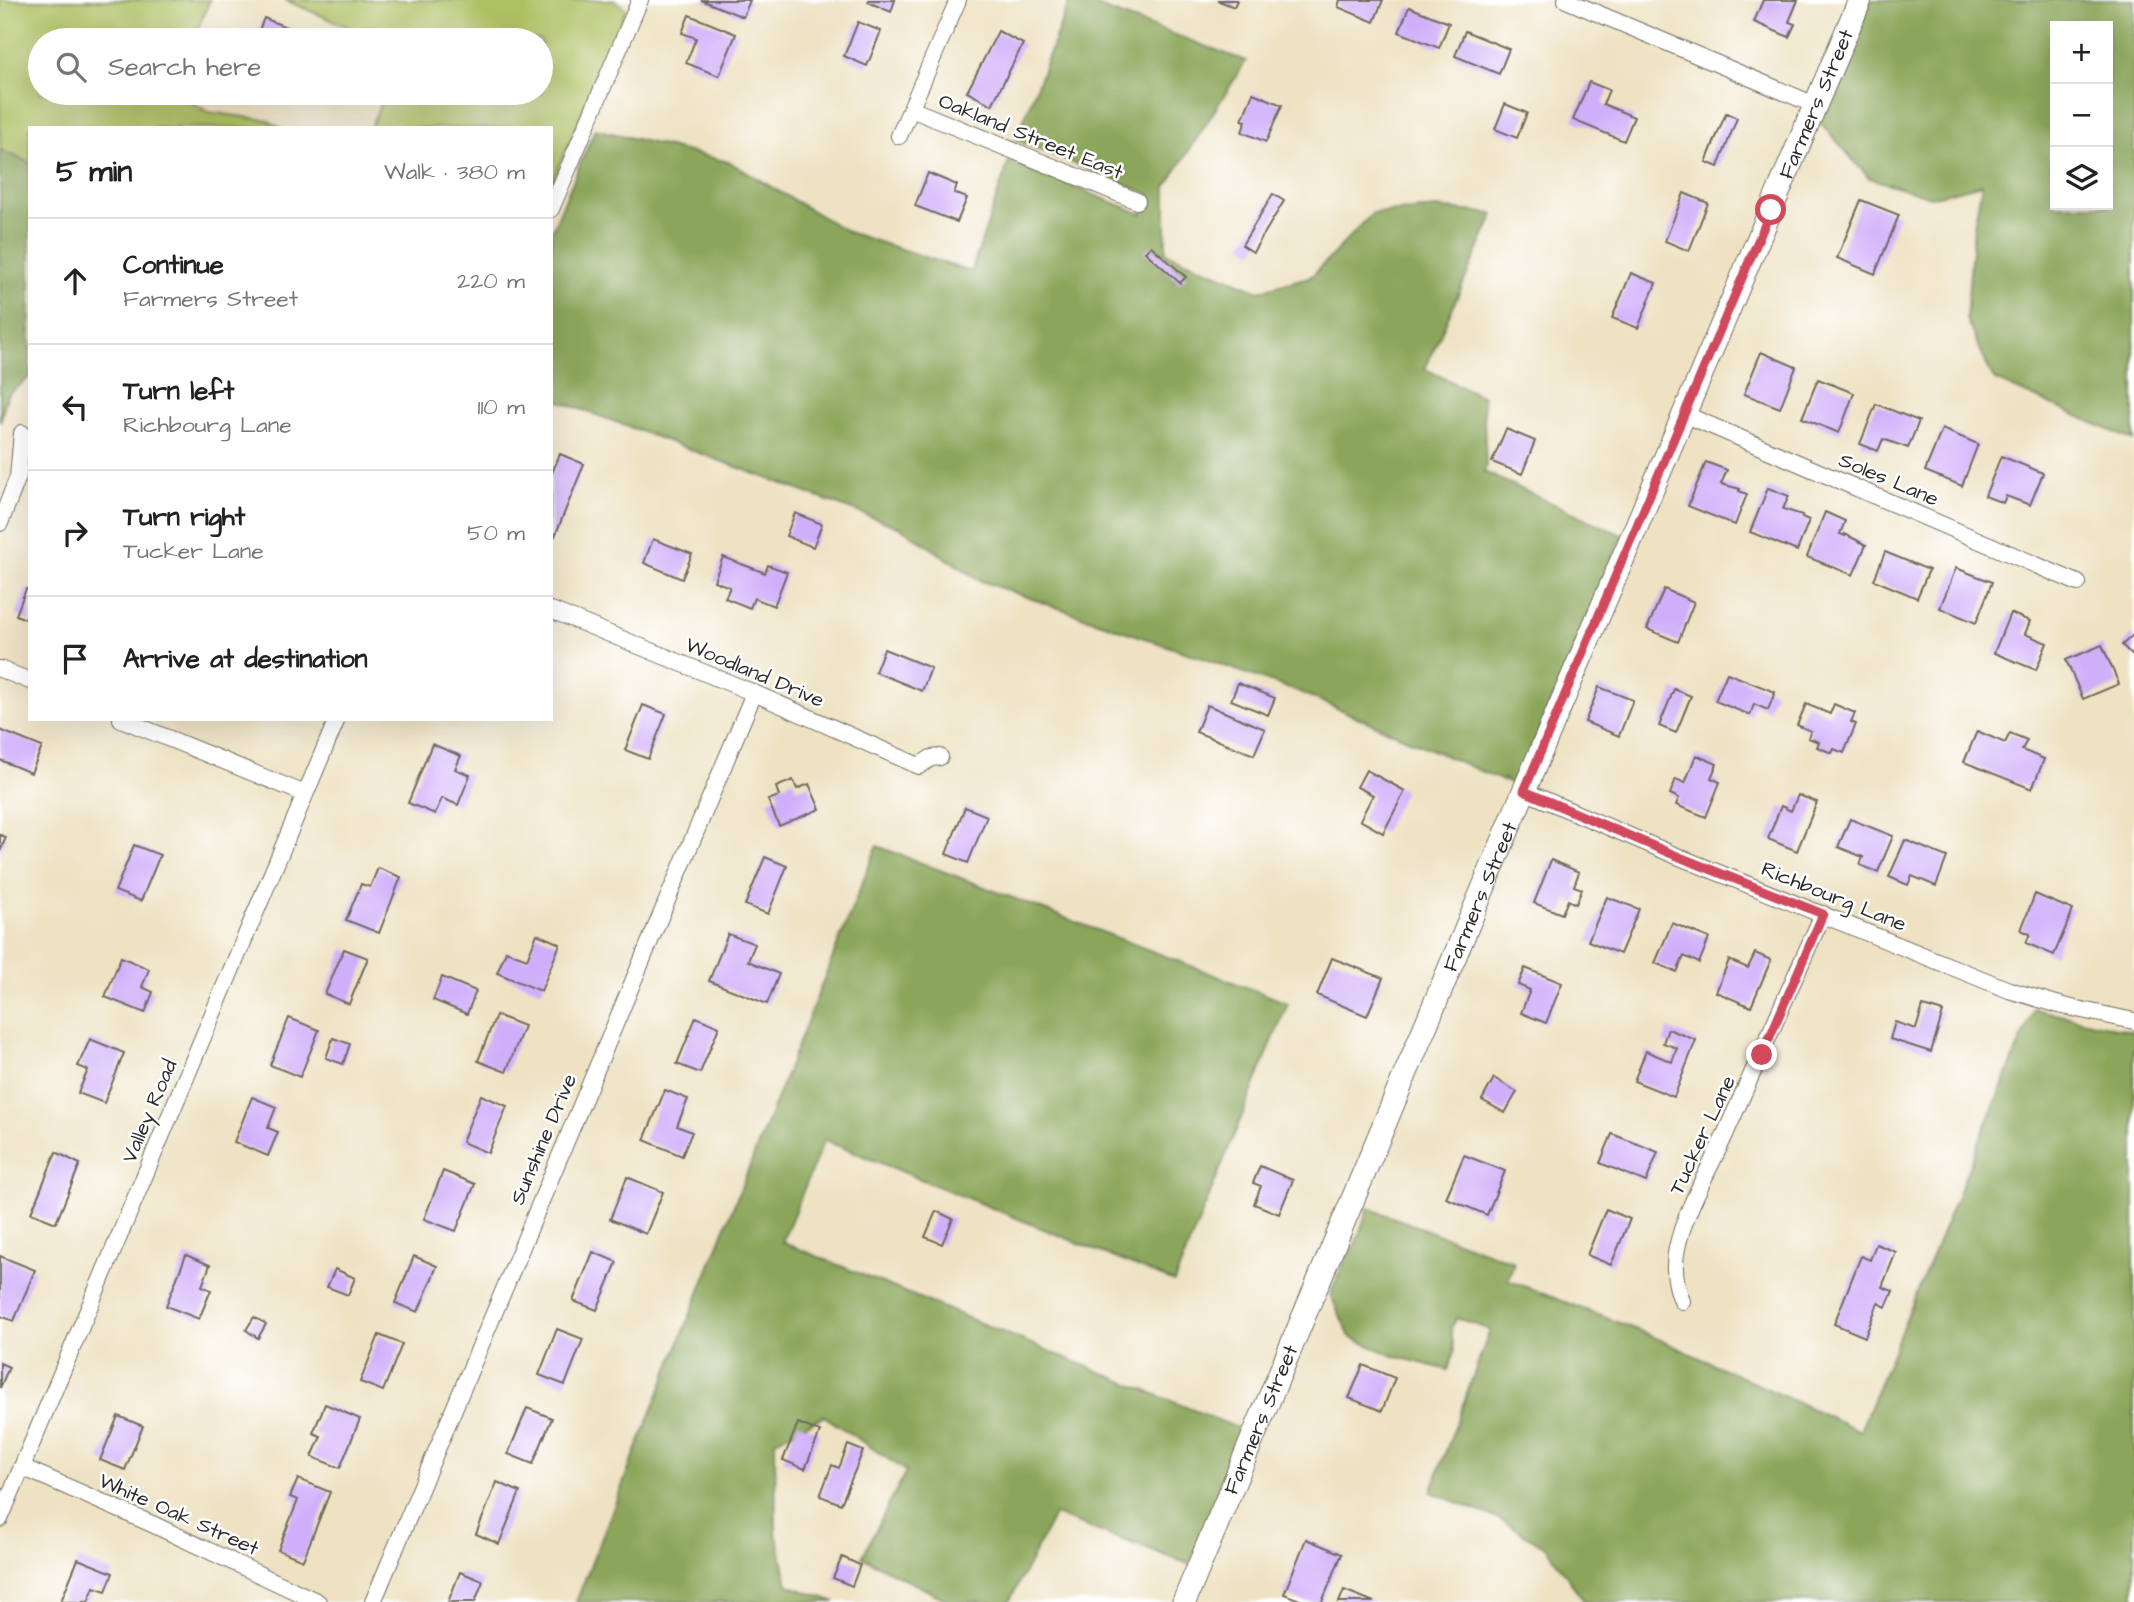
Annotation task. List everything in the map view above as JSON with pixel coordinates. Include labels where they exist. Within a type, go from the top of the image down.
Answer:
[{"type":"street","points":[[553,204],[640,0]]},
{"type":"street","points":[[899,135],[958,0]]},
{"type":"street","points":[[1566,0],[1815,106]]},
{"type":"street","name":"Farmers Street","points":[[1184,1602],[1860,0]]},
{"type":"street","name":"Oakland Street East","points":[[911,109],[1137,201]]},
{"type":"street","name":"Soles Lane","points":[[1684,414],[2078,583]]},
{"type":"street","points":[[0,523],[19,477],[22,433]]},
{"type":"street","name":"Woodland Drive","points":[[553,611],[754,693],[887,751],[909,764],[919,766],[931,758],[940,757]]},
{"type":"street","points":[[0,669],[28,680]]},
{"type":"street","name":"Sunshine Drive","points":[[373,1602],[754,693]]},
{"type":"street","points":[[126,721],[305,794]]},
{"type":"street","name":"Valley Road","points":[[0,1519],[336,721]]},
{"type":"street","name":"Richbourg Lane","points":[[1524,791],[1672,854],[2009,990],[2063,1006],[2134,1021]]},
{"type":"street","name":"Tucker Lane","points":[[1682,1301],[1674,1268],[1677,1247],[1823,914]]},
{"type":"street","name":"White Oak Street","points":[[22,1467],[318,1602]]},
{"type":"green space","points":[[0,0],[210,0],[198,28],[28,28],[28,105],[197,105],[208,112],[267,120],[278,126],[28,126],[28,162],[0,150]]},
{"type":"green space","points":[[285,0],[614,0],[626,9],[553,180],[553,126],[371,126],[380,105],[553,105],[553,28],[350,28]]},
{"type":"green space","points":[[1070,0],[1080,0],[1246,61],[1166,187],[1166,253],[1259,291],[1312,276],[1373,213],[1438,208],[1494,214],[1425,369],[1483,397],[1484,472],[1622,535],[1515,787],[1504,779],[1503,781],[1302,693],[981,581],[901,528],[553,399],[553,228],[595,129],[729,162],[848,232],[971,272],[1009,161],[1142,214],[1149,194],[1016,140]]},
{"type":"green space","points":[[1871,0],[2134,0],[2134,441],[1995,380],[1992,376],[1966,319],[1974,226],[1982,184],[1931,197],[1869,178],[1819,121]]},
{"type":"green space","points":[[0,150],[28,162],[28,379],[7,395],[0,423]]},
{"type":"green space","points":[[877,846],[1288,1003],[1174,1282],[824,1140],[782,1242],[1245,1431],[1189,1564],[1054,1515],[1009,1602],[950,1602],[862,1557],[906,1471],[824,1416],[775,1441],[776,1533],[788,1585],[836,1602],[576,1602]]},
{"type":"green space","points":[[2034,1009],[2134,1032],[2134,1602],[1588,1602],[1584,1601],[1547,1548],[1503,1521],[1431,1492],[1490,1330],[1457,1318],[1451,1328],[1454,1352],[1448,1370],[1394,1356],[1350,1337],[1330,1294],[1357,1240],[1368,1208],[1514,1262],[1508,1280],[1645,1333],[1860,1431]]},
{"type":"building","points":[[701,0],[750,0],[743,17]]},
{"type":"building","points":[[895,0],[891,12],[868,2]]},
{"type":"building","points":[[1217,0],[1237,0],[1234,7]]},
{"type":"building","points":[[1340,0],[1383,0],[1374,22],[1338,7]]},
{"type":"building","points":[[1763,0],[1798,0],[1789,22],[1795,24],[1789,37],[1754,22]]},
{"type":"building","points":[[1409,7],[1449,23],[1439,48],[1399,32]]},
{"type":"building","points":[[689,15],[736,34],[719,76],[686,63],[696,38],[682,33]]},
{"type":"building","points":[[264,18],[288,28],[260,28]]},
{"type":"building","points":[[858,22],[881,31],[867,66],[844,56]]},
{"type":"building","points":[[998,31],[1023,44],[992,105],[967,92]]},
{"type":"building","points":[[1465,31],[1509,49],[1499,74],[1455,56]]},
{"type":"building","points":[[1589,82],[1609,90],[1603,104],[1634,117],[1624,141],[1573,120]]},
{"type":"building","points":[[1253,93],[1282,105],[1266,142],[1242,132],[1246,121],[1242,120]]},
{"type":"building","points":[[1505,104],[1527,113],[1517,138],[1495,129]]},
{"type":"building","points":[[1726,113],[1737,118],[1718,167],[1706,162]]},
{"type":"building","points":[[928,173],[957,185],[954,193],[967,198],[957,222],[915,206]]},
{"type":"building","points":[[1684,193],[1708,203],[1689,251],[1665,241]]},
{"type":"building","points":[[1273,194],[1284,201],[1253,252],[1242,245]]},
{"type":"building","points":[[1861,200],[1899,215],[1875,274],[1837,258]]},
{"type":"building","points":[[1151,246],[1186,277],[1180,283],[1145,252]]},
{"type":"building","points":[[1631,273],[1656,283],[1638,328],[1612,318]]},
{"type":"building","points":[[1761,352],[1796,367],[1780,408],[1744,394]]},
{"type":"building","points":[[1818,379],[1854,393],[1839,433],[1802,418]]},
{"type":"building","points":[[1876,404],[1919,421],[1908,448],[1883,439],[1878,451],[1860,444]]},
{"type":"building","points":[[1506,429],[1535,441],[1522,474],[1492,462]]},
{"type":"building","points":[[1942,429],[1978,444],[1962,486],[1925,471]]},
{"type":"building","points":[[560,454],[584,464],[555,536],[553,536],[553,470]]},
{"type":"building","points":[[2001,456],[2043,473],[2030,505],[2006,496],[2003,503],[1985,496]]},
{"type":"building","points":[[1706,462],[1727,470],[1721,484],[1740,489],[1739,491],[1747,494],[1735,525],[1688,506]]},
{"type":"building","points":[[1768,488],[1789,496],[1783,509],[1809,520],[1797,551],[1750,532]]},
{"type":"building","points":[[1825,512],[1845,521],[1840,534],[1866,545],[1853,575],[1807,557]]},
{"type":"building","points":[[795,513],[822,524],[813,547],[786,536]]},
{"type":"building","points":[[653,539],[692,554],[682,579],[644,563]]},
{"type":"building","points":[[1885,552],[1929,570],[1917,598],[1874,580]]},
{"type":"building","points":[[723,557],[765,573],[768,565],[787,572],[774,606],[754,598],[750,608],[725,598],[730,587],[714,581]]},
{"type":"building","points":[[1956,568],[1992,582],[1976,623],[1940,608]]},
{"type":"building","points":[[26,589],[28,620],[16,615]]},
{"type":"building","points":[[1664,589],[1694,602],[1678,642],[1647,629]]},
{"type":"building","points":[[2010,613],[2030,621],[2025,634],[2047,643],[2036,670],[1994,653]]},
{"type":"building","points":[[2134,634],[2134,657],[2122,645]]},
{"type":"building","points":[[2102,645],[2119,684],[2083,699],[2066,660]]},
{"type":"building","points":[[884,649],[931,668],[922,691],[875,672]]},
{"type":"building","points":[[1727,673],[1775,692],[1768,710],[1754,704],[1750,715],[1715,701]]},
{"type":"building","points":[[1238,683],[1275,698],[1268,715],[1231,700]]},
{"type":"building","points":[[1599,687],[1633,700],[1619,736],[1585,722]]},
{"type":"building","points":[[1674,689],[1691,696],[1676,733],[1659,726]]},
{"type":"building","points":[[1806,704],[1830,714],[1834,704],[1855,713],[1851,722],[1856,724],[1844,753],[1834,749],[1832,753],[1817,747],[1819,742],[1808,738],[1811,731],[1797,725]]},
{"type":"building","points":[[643,705],[666,714],[648,759],[625,750]]},
{"type":"building","points":[[1207,705],[1265,729],[1254,755],[1196,732]]},
{"type":"building","points":[[0,730],[42,747],[31,773],[0,760]]},
{"type":"building","points":[[1977,731],[2005,743],[2010,733],[2027,740],[2022,750],[2044,759],[2032,789],[1964,762]]},
{"type":"building","points":[[432,744],[461,756],[455,769],[470,775],[458,805],[442,798],[435,814],[408,803]]},
{"type":"building","points":[[1696,755],[1717,764],[1711,778],[1720,782],[1706,817],[1676,805],[1679,798],[1670,794],[1676,779],[1685,783]]},
{"type":"building","points":[[1366,770],[1405,791],[1383,833],[1360,820],[1373,795],[1357,787]]},
{"type":"building","points":[[793,780],[797,789],[809,784],[820,809],[779,826],[768,800],[779,796],[776,787]]},
{"type":"building","points":[[1798,795],[1817,802],[1797,851],[1768,839],[1781,806],[1791,811]]},
{"type":"building","points":[[965,807],[987,816],[968,863],[946,854]]},
{"type":"building","points":[[1850,819],[1893,836],[1878,872],[1860,865],[1863,857],[1838,847]]},
{"type":"building","points":[[0,835],[6,837],[0,852]]},
{"type":"building","points":[[1905,840],[1947,857],[1936,886],[1912,876],[1908,885],[1889,877]]},
{"type":"building","points":[[134,845],[160,855],[141,901],[115,891]]},
{"type":"building","points":[[765,857],[787,866],[768,914],[745,905]]},
{"type":"building","points":[[1551,860],[1579,872],[1574,886],[1582,889],[1576,904],[1568,900],[1562,914],[1534,903]]},
{"type":"building","points":[[378,868],[401,877],[379,933],[346,920],[361,884],[370,887]]},
{"type":"building","points":[[2035,894],[2073,910],[2054,955],[2026,943],[2030,934],[2021,930]]},
{"type":"building","points":[[1607,897],[1639,909],[1620,954],[1588,941]]},
{"type":"building","points":[[1672,923],[1709,938],[1699,963],[1684,956],[1677,972],[1655,963]]},
{"type":"building","points":[[537,934],[560,944],[541,991],[497,973],[506,951],[527,959]]},
{"type":"building","points":[[728,934],[755,944],[748,961],[779,974],[767,1004],[709,981]]},
{"type":"building","points":[[344,949],[368,958],[349,1004],[325,994]]},
{"type":"building","points":[[1755,953],[1771,960],[1751,1007],[1716,992],[1729,960],[1748,968]]},
{"type":"building","points":[[121,957],[149,969],[142,987],[153,992],[145,1013],[105,997]]},
{"type":"building","points":[[1332,958],[1383,978],[1367,1016],[1317,995]]},
{"type":"building","points":[[1525,968],[1562,983],[1546,1023],[1521,1013],[1530,990],[1518,985]]},
{"type":"building","points":[[442,977],[476,991],[467,1014],[433,1000]]},
{"type":"building","points":[[1923,1006],[1943,1012],[1931,1052],[1890,1039],[1895,1022],[1916,1029]]},
{"type":"building","points":[[496,1015],[524,1026],[506,1072],[478,1061]]},
{"type":"building","points":[[696,1017],[719,1027],[700,1073],[677,1064]]},
{"type":"building","points":[[289,1018],[319,1030],[300,1077],[270,1065]]},
{"type":"building","points":[[1668,1029],[1696,1040],[1674,1097],[1634,1081],[1646,1051],[1672,1062],[1677,1048],[1663,1043]]},
{"type":"building","points":[[333,1038],[350,1044],[343,1064],[326,1058]]},
{"type":"building","points":[[90,1039],[124,1053],[104,1103],[78,1093],[88,1070],[78,1066]]},
{"type":"building","points":[[1494,1078],[1517,1092],[1505,1113],[1482,1100]]},
{"type":"building","points":[[665,1090],[688,1099],[677,1126],[692,1132],[682,1156],[644,1140]]},
{"type":"building","points":[[481,1095],[507,1106],[488,1153],[462,1142]]},
{"type":"building","points":[[252,1097],[276,1107],[268,1128],[278,1132],[268,1156],[234,1142]]},
{"type":"building","points":[[1612,1134],[1658,1152],[1646,1182],[1600,1163]]},
{"type":"building","points":[[56,1152],[80,1164],[56,1223],[31,1213]]},
{"type":"building","points":[[1464,1155],[1505,1171],[1487,1215],[1446,1198]]},
{"type":"building","points":[[1260,1166],[1293,1180],[1279,1214],[1254,1204],[1261,1186],[1253,1183]]},
{"type":"building","points":[[443,1171],[475,1184],[456,1231],[424,1219]]},
{"type":"building","points":[[627,1177],[663,1192],[646,1234],[610,1219]]},
{"type":"building","points":[[1606,1209],[1630,1219],[1611,1265],[1587,1255]]},
{"type":"building","points":[[936,1211],[953,1219],[942,1244],[925,1237]]},
{"type":"building","points":[[1876,1244],[1896,1252],[1882,1287],[1893,1291],[1886,1307],[1878,1303],[1865,1337],[1834,1324],[1861,1256],[1870,1260]]},
{"type":"building","points":[[593,1252],[617,1262],[597,1310],[573,1301]]},
{"type":"building","points":[[186,1255],[210,1265],[202,1286],[211,1290],[199,1319],[166,1306]]},
{"type":"building","points":[[0,1256],[35,1270],[14,1321],[0,1316]]},
{"type":"building","points":[[414,1256],[437,1266],[418,1312],[395,1303]]},
{"type":"building","points":[[335,1269],[355,1278],[348,1295],[327,1287]]},
{"type":"building","points":[[254,1317],[266,1324],[258,1338],[246,1330]]},
{"type":"building","points":[[557,1329],[583,1339],[565,1385],[539,1375]]},
{"type":"building","points":[[379,1335],[402,1344],[383,1391],[360,1382]]},
{"type":"building","points":[[0,1363],[9,1367],[0,1388]]},
{"type":"building","points":[[1363,1365],[1395,1378],[1382,1411],[1349,1398]]},
{"type":"building","points":[[325,1404],[360,1419],[340,1468],[312,1457],[321,1436],[313,1433]]},
{"type":"building","points":[[527,1408],[552,1418],[533,1464],[508,1454]]},
{"type":"building","points":[[118,1416],[143,1426],[125,1470],[100,1460]]},
{"type":"building","points":[[798,1423],[820,1432],[805,1469],[783,1460]]},
{"type":"building","points":[[848,1445],[863,1451],[841,1504],[820,1496],[832,1465],[839,1468]]},
{"type":"building","points":[[298,1479],[330,1492],[303,1560],[278,1550],[298,1500],[290,1497]]},
{"type":"building","points":[[497,1482],[520,1492],[499,1544],[476,1534]]},
{"type":"building","points":[[1306,1539],[1342,1554],[1322,1602],[1305,1602],[1284,1594]]},
{"type":"building","points":[[842,1557],[860,1565],[852,1586],[833,1578]]},
{"type":"building","points":[[78,1559],[113,1573],[106,1591],[94,1587],[88,1602],[63,1602],[61,1601]]},
{"type":"building","points":[[460,1572],[483,1581],[475,1602],[448,1602]]},
{"type":"building","points":[[1344,1590],[1374,1602],[1339,1602]]},
{"type":"route","points":[[1762,1055],[1823,914],[1524,791],[1771,210]]}]
